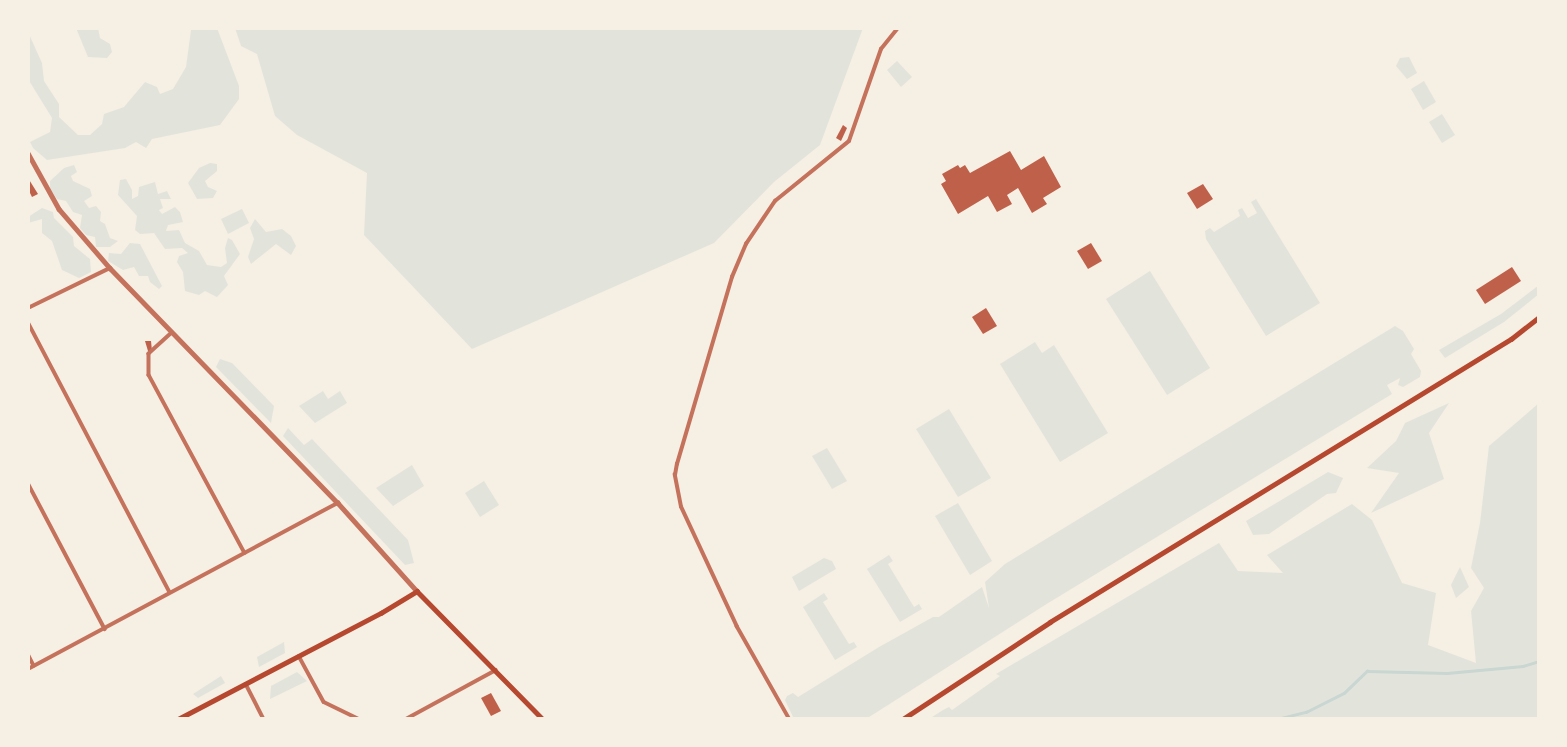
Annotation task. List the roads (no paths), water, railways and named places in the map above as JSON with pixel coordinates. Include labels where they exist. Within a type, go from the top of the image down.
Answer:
[{"type":"main road","points":[[903,719],[1050,622],[1511,339],[1539,317]]},
{"type":"main road","points":[[178,719],[417,591],[543,719]]},
{"type":"street","points":[[789,719],[737,627],[681,507],[677,464],[732,277],[746,244],[775,201],[849,141],[881,49],[898,28]]},
{"type":"street","points":[[28,153],[59,209],[110,268],[338,503],[417,591]]},
{"type":"street","points":[[28,308],[110,268]]},
{"type":"street","points":[[28,322],[170,592]]},
{"type":"street","points":[[172,333],[149,354],[149,375],[245,553]]},
{"type":"street","points":[[28,483],[105,629]]},
{"type":"street","points":[[28,669],[170,592],[184,588],[338,503]]},
{"type":"street","points":[[28,654],[34,666]]},
{"type":"street","points":[[299,656],[324,702],[359,719]]},
{"type":"street","points":[[406,719],[496,670]]},
{"type":"street","points":[[246,684],[264,719]]},
{"type":"waterway","points":[[1277,719],[1306,712],[1344,693],[1367,671],[1447,673],[1523,666],[1539,661]]}]
